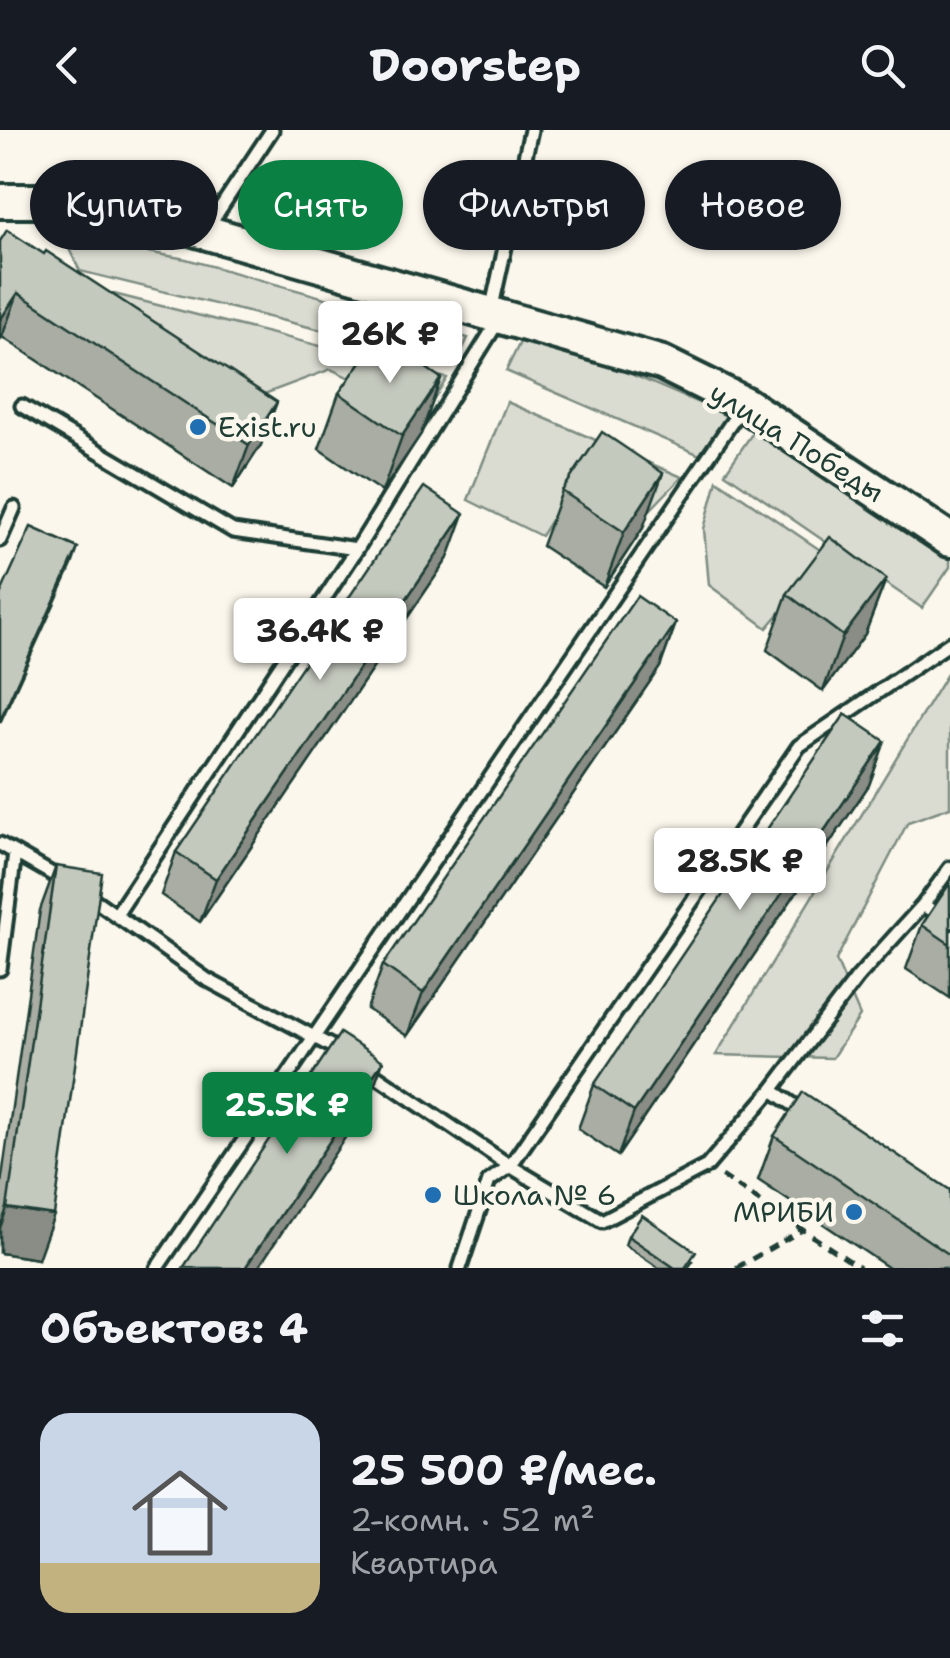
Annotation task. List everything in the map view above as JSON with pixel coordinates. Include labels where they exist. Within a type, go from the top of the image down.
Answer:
[{"type":"main road","name":"улица Победы","points":[[0,201],[30,201]]},
{"type":"main road","name":"улица Победы","points":[[218,234],[662,363],[745,404],[950,540]]},
{"type":"lane","points":[[218,213],[272,130]]},
{"type":"lane","points":[[118,912],[356,549],[497,313],[530,130]]},
{"type":"lane","points":[[156,1268],[318,1036],[745,404]]},
{"type":"lane","points":[[22,406],[233,531],[356,549]]},
{"type":"lane","points":[[0,540],[14,508]]},
{"type":"lane","points":[[460,1268],[488,1182],[510,1166],[799,746],[950,642]]},
{"type":"lane","points":[[0,844],[118,912],[206,978],[318,1036],[510,1166],[602,1221],[707,1166],[950,868]]},
{"type":"lane","points":[[0,969],[15,853]]},
{"type":"lane","points":[[923,905],[950,922]]},
{"type":"lane","points":[[772,1090],[821,1124]]},
{"type":"path","points":[[707,1166],[860,1268]]},
{"type":"path","points":[[736,1268],[804,1229]]},
{"type":"shaded area","points":[[70,250],[136,250],[186,259],[468,338],[456,363],[80,271]]},
{"type":"shaded area","points":[[90,288],[447,378],[425,414],[331,369],[240,403]]},
{"type":"shaded area","points":[[524,334],[575,350],[727,415],[702,456],[506,371]]},
{"type":"shaded area","points":[[507,402],[682,477],[648,512],[574,483],[541,536],[468,500]]},
{"type":"shaded area","points":[[756,428],[950,556],[950,567],[922,608],[725,473]]},
{"type":"shaded area","points":[[717,480],[882,592],[859,616],[807,581],[767,628],[709,585],[704,529]]},
{"type":"shaded area","points":[[950,669],[950,807],[908,822],[836,960],[860,1016],[832,1058],[716,1055]]},
{"type":"building","points":[[7,230],[30,245],[30,250],[44,254],[46,251],[277,402],[249,445],[18,293],[0,320],[0,241]]},
{"type":"building","points":[[379,336],[441,378],[402,436],[339,393]]},
{"type":"building","points":[[602,432],[663,473],[624,532],[562,491]]},
{"type":"building","points":[[424,487],[464,514],[216,879],[176,852]]},
{"type":"building","points":[[31,527],[78,548],[0,720],[0,595]]},
{"type":"building","points":[[830,537],[886,579],[843,636],[787,594]]},
{"type":"building","points":[[637,596],[676,623],[423,993],[383,965]]},
{"type":"building","points":[[845,714],[885,741],[634,1112],[594,1085]]},
{"type":"building","points":[[56,866],[102,873],[54,1215],[7,1208]]},
{"type":"building","points":[[950,883],[950,944],[922,925]]},
{"type":"building","points":[[340,1033],[383,1061],[245,1268],[183,1268]]},
{"type":"building","points":[[803,1092],[950,1190],[950,1255],[774,1136]]},
{"type":"building","points":[[642,1215],[696,1252],[685,1268],[675,1268],[628,1236]]},
{"type":"place","name":"Exist.ru","points":[[198,427]]},
{"type":"place","name":"Школа № 6","points":[[433,1195]]},
{"type":"place","name":"МРИБИ","points":[[854,1212]]}]
